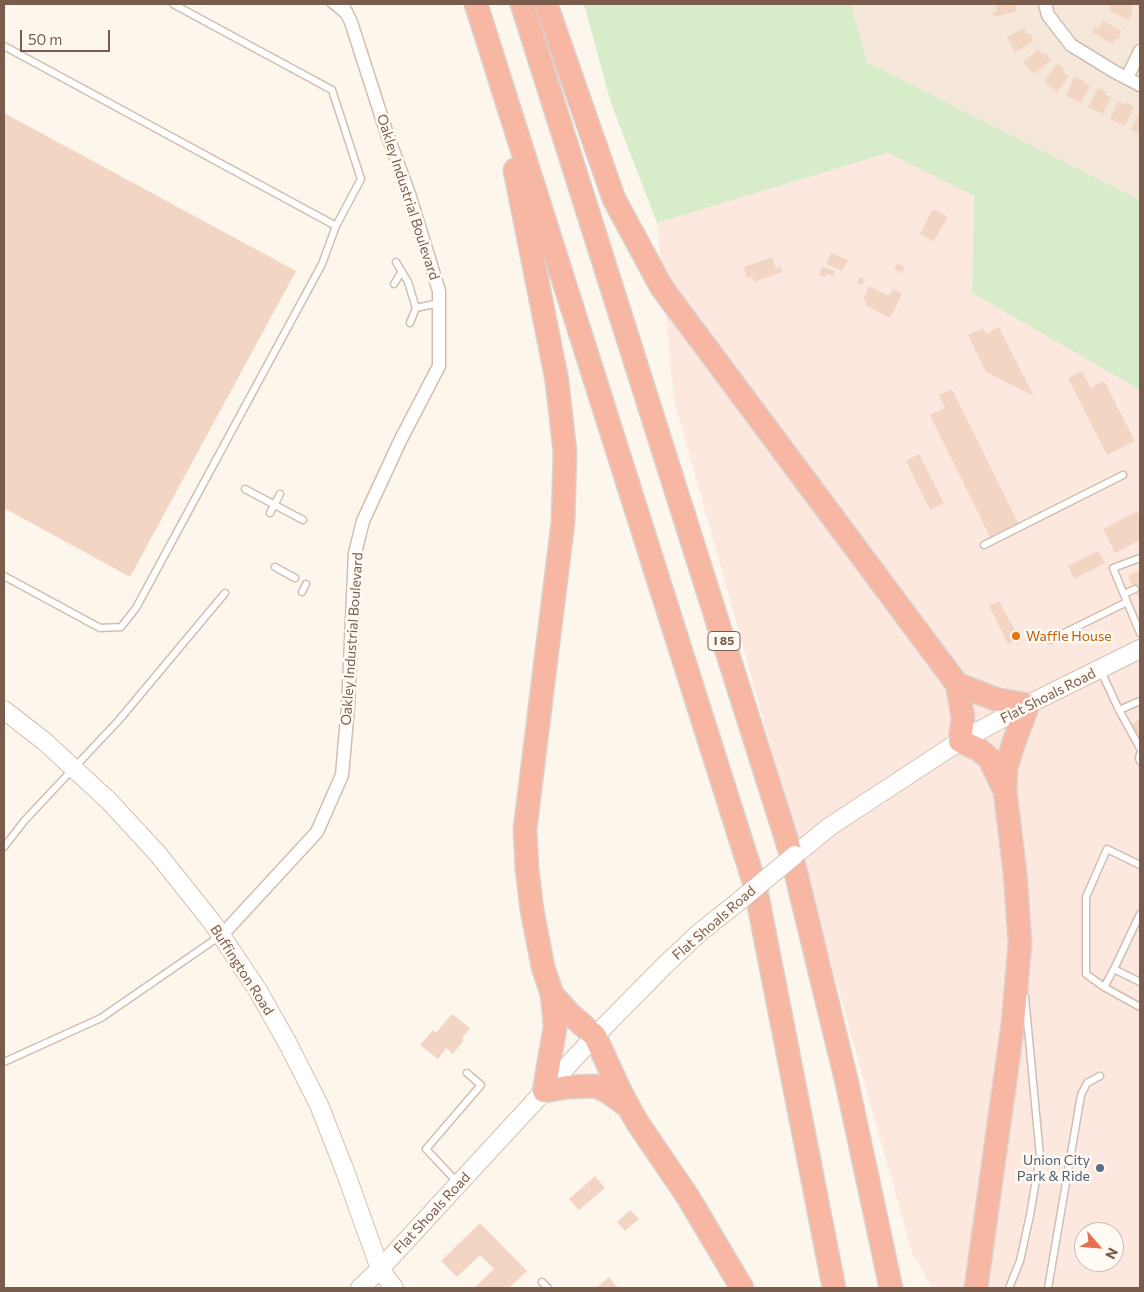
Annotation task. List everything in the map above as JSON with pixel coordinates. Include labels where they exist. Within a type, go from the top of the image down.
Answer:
[{"type":"highway","points":[[476,4],[755,885],[834,1288]]},
{"type":"highway","name":"I 85","points":[[522,4],[792,858],[847,1083],[891,1288]]},
{"type":"highway","points":[[546,4],[614,199],[662,288],[957,684],[962,717],[960,741],[978,748],[989,758],[1005,791]]},
{"type":"highway","points":[[494,64],[557,381],[565,452],[563,522],[525,829],[532,910],[543,967],[552,994],[554,1028],[544,1091],[568,1087],[596,1086],[608,1092],[629,1108]]},
{"type":"highway","points":[[957,684],[995,700],[1028,705],[1006,768],[1005,791],[1015,873],[1020,943],[1013,1023],[976,1288]]},
{"type":"highway","points":[[552,994],[569,1013],[595,1036],[601,1052],[637,1122],[688,1197],[742,1288]]},
{"type":"street","name":"Oakley Industrial Boulevard","points":[[221,936],[317,832],[342,775],[348,707],[355,553],[363,521],[400,441],[439,366],[439,291],[409,194],[387,134],[351,22],[342,4]]},
{"type":"street","points":[[1045,4],[1048,15],[1071,45],[1126,78],[1140,84]]},
{"type":"street","points":[[1126,78],[1140,51]]},
{"type":"street","name":"Flat Shoals Road","points":[[360,1288],[380,1269],[595,1036],[664,966],[699,934],[829,827],[960,741],[1140,649]]},
{"type":"street","name":"Buffington Road","points":[[4,710],[44,742],[108,800],[157,853],[221,936],[260,995],[287,1042],[316,1101],[345,1171],[380,1269],[394,1288]]},
{"type":"lane","points":[[4,576],[100,628],[121,627],[136,608],[322,264],[336,226],[361,179],[332,90],[172,4]]},
{"type":"lane","points":[[331,4],[351,22]]},
{"type":"lane","points":[[4,46],[336,226]]},
{"type":"lane","points":[[396,262],[408,282],[416,308],[410,324]]},
{"type":"lane","points":[[394,284],[402,271]]},
{"type":"lane","points":[[416,308],[439,302]]},
{"type":"lane","points":[[984,545],[1123,475]]},
{"type":"lane","points":[[244,489],[303,520]]},
{"type":"lane","points":[[270,513],[280,494]]},
{"type":"lane","points":[[1140,558],[1114,568],[1140,633]]},
{"type":"lane","points":[[275,567],[295,578]]},
{"type":"lane","points":[[302,592],[306,584]]},
{"type":"lane","points":[[1124,594],[1135,589]]},
{"type":"lane","points":[[4,847],[25,820],[119,720],[225,593]]},
{"type":"lane","points":[[1050,640],[1127,602]]},
{"type":"lane","points":[[1100,669],[1119,710],[1140,748]]},
{"type":"lane","points":[[1119,710],[1140,701]]},
{"type":"lane","points":[[1140,754],[1140,761]]},
{"type":"lane","points":[[1140,865],[1107,849],[1086,897],[1086,974],[1104,987],[1140,1007]]},
{"type":"lane","points":[[1104,987],[1140,914]]},
{"type":"lane","points":[[4,1062],[101,1018],[221,936]]},
{"type":"lane","points":[[1020,943],[1024,982]]},
{"type":"lane","points":[[1114,969],[1140,982]]},
{"type":"lane","points":[[1009,1288],[1020,1261],[1040,1156],[1025,991]]},
{"type":"lane","points":[[459,1183],[426,1148],[481,1085],[467,1073]]},
{"type":"lane","points":[[1048,1288],[1081,1095],[1087,1082],[1100,1076]]},
{"type":"lane","points":[[542,1282],[548,1288]]},
{"type":"shaded area","points":[[851,4],[1140,4],[1140,200],[867,62]]},
{"type":"shaded area","points":[[888,153],[974,196],[972,293],[1140,390],[1140,1288],[932,1288],[912,1253],[674,399],[657,223]]},
{"type":"green space","points":[[584,4],[851,4],[867,62],[1140,200],[1140,390],[972,293],[974,196],[888,153],[657,223],[611,103]]},
{"type":"building","points":[[995,4],[1015,4],[1017,11],[994,17],[992,12],[997,11]]},
{"type":"building","points":[[1104,4],[1133,5],[1130,9],[1133,10],[1129,20],[1110,11],[1111,7]]},
{"type":"building","points":[[1103,21],[1122,31],[1113,44],[1092,32],[1095,27],[1099,29]]},
{"type":"building","points":[[1024,28],[1027,34],[1030,33],[1034,41],[1015,52],[1007,37]]},
{"type":"building","points":[[1038,49],[1043,54],[1045,52],[1051,60],[1034,74],[1023,62]]},
{"type":"building","points":[[1057,64],[1065,69],[1063,72],[1069,76],[1057,92],[1044,81]]},
{"type":"building","points":[[1074,77],[1084,80],[1083,83],[1090,86],[1081,103],[1066,96]]},
{"type":"building","points":[[1098,88],[1106,91],[1105,94],[1111,97],[1103,114],[1088,107]]},
{"type":"building","points":[[1118,101],[1125,105],[1126,102],[1134,107],[1125,126],[1110,119]]},
{"type":"building","points":[[1140,111],[1140,134],[1131,129]]},
{"type":"building","points":[[4,113],[296,271],[130,577],[4,508]]},
{"type":"building","points":[[933,209],[948,217],[934,241],[920,234]]},
{"type":"building","points":[[831,253],[848,260],[842,271],[826,264]]},
{"type":"building","points":[[772,257],[776,268],[780,266],[782,272],[754,282],[752,276],[747,278],[744,267]]},
{"type":"building","points":[[897,263],[905,267],[902,273],[894,269]]},
{"type":"building","points":[[822,267],[835,271],[833,276],[827,274],[825,277],[819,275]]},
{"type":"building","points":[[860,277],[865,280],[862,285],[857,283]]},
{"type":"building","points":[[869,286],[889,296],[893,289],[902,294],[890,318],[865,305],[867,301],[863,299]]},
{"type":"building","points":[[999,327],[1034,396],[986,372],[968,335],[983,328],[986,334]]},
{"type":"building","points":[[1082,371],[1091,388],[1104,381],[1135,441],[1107,455],[1068,378]]},
{"type":"building","points":[[952,389],[1018,523],[990,537],[930,415],[945,408],[939,395]]},
{"type":"building","points":[[919,454],[944,503],[930,510],[906,461]]},
{"type":"building","points":[[1137,511],[1140,518],[1140,540],[1115,553],[1103,529]]},
{"type":"building","points":[[1098,551],[1105,563],[1074,579],[1068,566]]},
{"type":"building","points":[[1140,570],[1140,600],[1128,576]]},
{"type":"building","points":[[999,601],[1019,638],[1008,644],[989,606]]},
{"type":"building","points":[[1140,719],[1140,739],[1138,740],[1129,725]]},
{"type":"building","points":[[452,1014],[470,1028],[462,1038],[464,1040],[453,1054],[446,1048],[438,1059],[420,1045],[433,1030],[436,1033]]},
{"type":"building","points":[[595,1176],[605,1188],[579,1210],[569,1199]]},
{"type":"building","points":[[630,1210],[639,1219],[625,1231],[617,1222]]},
{"type":"building","points":[[480,1223],[527,1271],[509,1288],[474,1288],[494,1269],[480,1255],[457,1277],[441,1261]]},
{"type":"building","points":[[609,1277],[617,1287],[597,1287]]},
{"type":"place","name":"Waffle House","points":[[1016,636]]},
{"type":"place","name":"Union City Park & Ride","points":[[1100,1168]]}]
